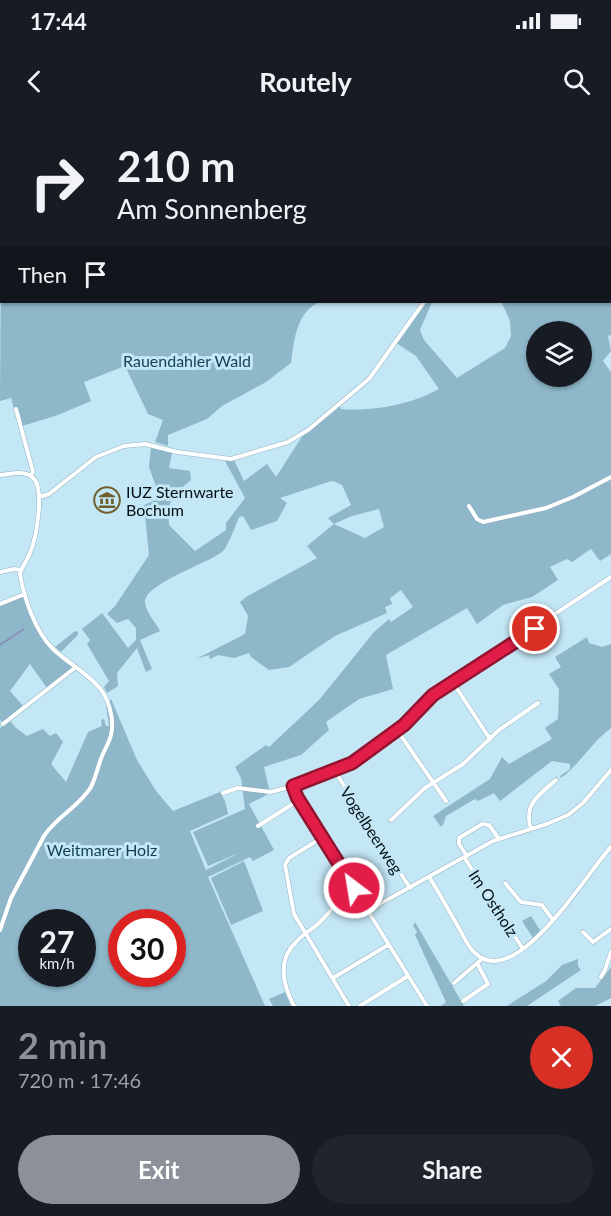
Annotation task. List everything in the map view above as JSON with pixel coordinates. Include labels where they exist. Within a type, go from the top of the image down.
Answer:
[{"type":"street","points":[[39,497],[49,494],[96,458],[124,446],[145,444],[188,454],[231,459],[288,442],[308,430],[369,379],[423,303]]},
{"type":"street","points":[[16,409],[20,416],[33,472],[31,475]]},
{"type":"street","points":[[0,475],[21,473],[31,475],[38,486],[36,537],[20,574],[29,609],[48,643],[95,682],[104,694],[110,714],[111,737],[88,792],[44,836],[11,898],[0,930]]},
{"type":"street","points":[[469,506],[477,519],[483,522],[546,508],[611,477]]},
{"type":"street","points":[[0,573],[14,569],[21,570]]},
{"type":"street","points":[[223,793],[237,788],[271,792],[352,763],[397,730],[433,695],[452,681],[611,578]]},
{"type":"street","points":[[0,604],[25,594]]},
{"type":"street","points":[[3,724],[76,667]]},
{"type":"street","points":[[452,681],[490,739]]},
{"type":"street","points":[[391,820],[433,782],[469,759],[499,730],[538,703]]},
{"type":"street","points":[[397,730],[446,801]]},
{"type":"street","name":"Vogelbeerweg","points":[[334,770],[411,888]]},
{"type":"street","name":"Im Ostholz","points":[[367,910],[499,839],[554,822],[573,812],[611,770]]},
{"type":"street","points":[[531,829],[528,815],[532,803],[556,780]]},
{"type":"street","points":[[293,786],[299,800],[427,1006]]},
{"type":"street","points":[[258,826],[299,800]]},
{"type":"street","name":"Im Ostholz","points":[[499,839],[489,825],[482,824],[459,838],[459,844],[523,949]]},
{"type":"street","points":[[322,837],[289,858],[285,864],[293,911],[349,1006]]},
{"type":"street","name":"Im Ostholz","points":[[482,959],[501,960],[523,949],[553,920],[611,847]]},
{"type":"street","points":[[430,878],[472,951],[482,959],[478,965],[454,983]]},
{"type":"street","name":"Im Ostholz","points":[[505,884],[521,902],[542,905],[553,920]]},
{"type":"street","points":[[294,1006],[285,985],[284,963],[291,946],[320,922],[343,896],[354,888]]},
{"type":"street","points":[[583,932],[593,942],[611,929]]},
{"type":"street","points":[[332,979],[388,945]]},
{"type":"street","points":[[601,977],[611,952]]},
{"type":"street","points":[[463,1001],[488,984],[478,965]]},
{"type":"street","points":[[360,1006],[408,976]]},
{"type":"green space","name":"Rauendahler Wald","points":[[1,303],[317,303],[305,313],[301,320],[295,337],[291,363],[266,382],[222,406],[207,419],[168,435],[168,446],[155,442],[163,420],[148,414],[125,366],[84,382],[91,401],[58,415],[19,427],[11,398],[0,401]]},
{"type":"green space","name":"Weitmarer Holz","points":[[425,303],[432,303],[420,330],[424,340],[457,378],[505,348],[511,336],[510,321],[502,303],[611,303],[611,335],[608,336],[611,351],[603,361],[611,372],[611,554],[600,561],[591,549],[572,562],[567,559],[550,567],[558,580],[532,597],[503,605],[477,624],[467,608],[386,655],[393,689],[359,699],[326,722],[329,730],[301,755],[264,767],[270,793],[249,804],[274,850],[253,861],[250,857],[208,877],[265,1006],[0,1006],[0,728],[10,721],[27,736],[43,729],[50,736],[56,733],[63,742],[51,764],[66,782],[88,732],[102,726],[101,720],[104,719],[106,726],[109,726],[106,705],[111,699],[137,760],[156,791],[173,811],[220,792],[225,801],[228,814],[190,831],[206,870],[239,853],[208,866],[193,832],[245,809],[241,778],[235,767],[266,745],[269,747],[319,700],[374,632],[389,619],[391,622],[413,607],[401,590],[390,598],[392,604],[385,607],[387,613],[335,636],[289,667],[269,670],[249,653],[234,658],[218,655],[210,659],[209,655],[196,659],[245,634],[248,616],[240,602],[317,558],[307,546],[334,524],[328,518],[351,505],[342,485],[333,481],[328,482],[280,498],[287,503],[277,521],[251,530],[243,516],[239,517],[223,551],[155,588],[148,595],[145,606],[160,631],[140,640],[152,669],[146,672],[137,648],[117,673],[118,686],[107,693],[104,687],[109,681],[87,644],[90,640],[82,629],[102,613],[128,648],[136,640],[136,628],[128,619],[117,623],[107,614],[115,606],[149,555],[144,505],[160,498],[149,467],[151,447],[172,453],[169,468],[190,471],[191,480],[175,494],[170,504],[169,525],[195,551],[226,530],[226,523],[245,498],[225,461],[234,460],[244,481],[267,464],[276,477],[303,435],[339,405],[341,409],[353,410],[378,408],[417,399],[439,389],[416,356],[396,343]],"holes":[[[379,509],[384,527],[365,538],[334,524],[352,516]]]},
{"type":"green space","points":[[23,596],[42,637],[51,650],[73,667],[47,688],[30,664],[10,691],[24,707],[3,723],[0,720],[0,605]]},
{"type":"green space","points":[[75,631],[78,635],[61,652],[55,647]]},
{"type":"green space","points":[[587,637],[589,643],[602,647],[611,644],[611,728],[574,766],[561,778],[560,776],[570,769],[570,764],[552,761],[500,801],[494,793],[478,801],[475,799],[446,816],[441,827],[433,816],[490,779],[502,757],[509,764],[552,739],[545,728],[558,719],[559,689],[549,674],[561,667],[555,657]]},
{"type":"green space","points":[[244,861],[263,911],[231,925],[211,878]]},
{"type":"green space","points":[[531,916],[540,930],[533,938],[522,921]]},
{"type":"green space","points":[[415,922],[464,1006],[441,1006],[446,1002],[415,935],[417,932],[413,926]]},
{"type":"green space","points":[[578,959],[578,966],[581,970],[527,1006],[507,1006],[546,981],[562,965]]},
{"type":"green space","points":[[611,967],[611,998],[595,1006],[561,1006],[558,1001],[576,988],[595,988]]},
{"type":"green space","points":[[285,992],[291,1006],[273,1006],[269,999]]},
{"type":"waterway","points":[[0,645],[24,629]]},
{"type":"place","name":"IUZ Sternwarte Bochum","points":[[107,500]]},
{"type":"route","points":[[354,888],[297,797],[293,786],[352,763],[404,725],[433,695],[452,681],[535,629]]}]
